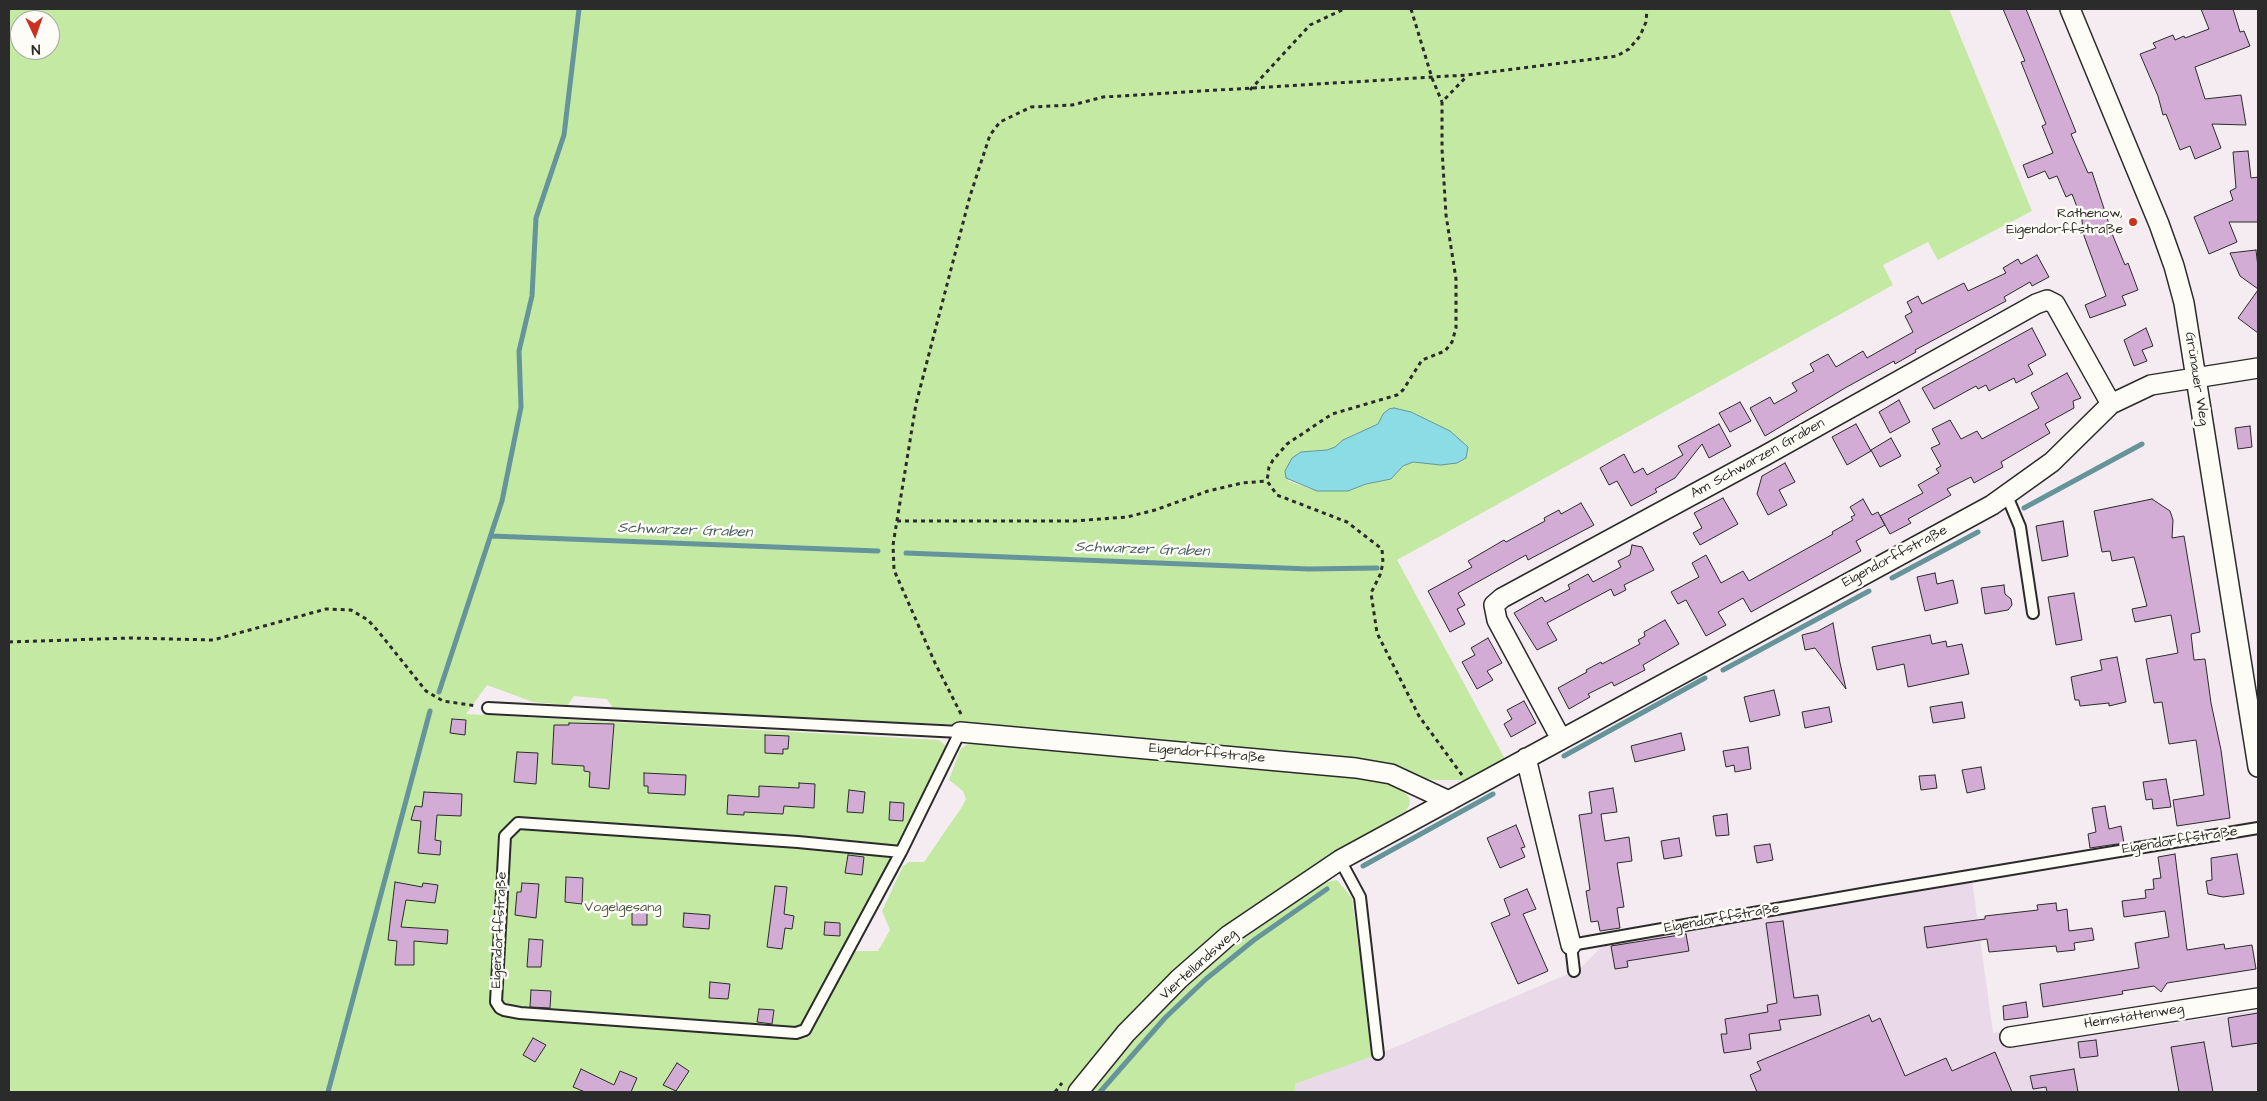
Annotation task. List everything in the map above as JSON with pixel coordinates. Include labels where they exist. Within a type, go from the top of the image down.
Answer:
[{"type":"street","name":"Grünauer Weg","points":[[2070,9],[2174,266],[2184,303],[2258,767]]},
{"type":"street","name":"Am Schwarzen Graben","points":[[1561,739],[1497,620],[1494,608],[1502,598],[1766,455],[2036,304],[2047,300],[2055,304],[2111,404]]},
{"type":"street","name":"Eigendorffstraße","points":[[1376,841],[2006,496],[2052,462],[2111,404],[2151,385],[2258,368]]},
{"type":"street","name":"Eigendorffstraße","points":[[960,732],[1356,768],[1391,774],[1449,800]]},
{"type":"street","points":[[1526,758],[1571,946]]},
{"type":"street","name":"Viertellandsweg","points":[[1078,1092],[1126,1033],[1179,979],[1229,935],[1340,860],[1376,841]]},
{"type":"street","name":"Heimstättenweg","points":[[2010,1036],[2258,998]]},
{"type":"lane","points":[[2006,496],[2020,527],[2033,613]]},
{"type":"lane","name":"Eigendorffstraße","points":[[488,708],[960,732],[901,852],[805,1030],[796,1033],[520,1013],[504,1010],[496,1002],[505,836],[518,823],[798,842],[901,852]]},
{"type":"lane","name":"Eigendorffstraße","points":[[1571,946],[1879,891],[2258,828]]},
{"type":"lane","points":[[1340,860],[1360,897],[1378,1054]]},
{"type":"lane","points":[[1571,946],[1574,971]]},
{"type":"path","points":[[1250,90],[1310,25],[1344,9]]},
{"type":"path","points":[[1412,9],[1432,78],[1442,102],[1442,149],[1446,215],[1456,279],[1456,328],[1452,342],[1445,350],[1422,360],[1403,390],[1397,395],[1332,414],[1286,444],[1272,460],[1267,480],[1277,495],[1347,522],[1382,549],[1383,563],[1380,576],[1371,593],[1377,633],[1419,716],[1472,788]]},
{"type":"path","points":[[960,732],[963,718],[935,663],[894,570],[893,545],[916,404],[970,196],[990,135],[1000,122],[1031,107],[1072,105],[1103,97],[1432,78],[1617,56],[1629,49],[1640,36],[1646,22],[1647,9]]},
{"type":"path","points":[[1442,102],[1467,75]]},
{"type":"path","points":[[897,521],[1074,521],[1127,516],[1155,510],[1208,491],[1242,483],[1267,480]]},
{"type":"path","points":[[9,642],[130,638],[213,640],[326,609],[352,610],[368,620],[426,691],[443,701],[488,708]]},
{"type":"shaded area","points":[[1972,880],[1993,1033],[2009,1031],[2012,1047],[2258,1011],[2258,1092],[1296,1092],[1295,1084],[1386,1051],[1580,969],[1601,947]]},
{"type":"green space","name":"Vogelgesang","points":[[9,9],[1949,9],[2032,211],[1938,260],[1928,242],[1883,265],[1893,285],[1397,560],[1505,759],[1468,780],[1433,780],[1417,776],[968,725],[614,710],[607,699],[574,696],[568,705],[533,702],[487,685],[466,714],[939,740],[947,747],[894,858],[796,1037],[806,1039],[855,951],[878,951],[890,930],[882,911],[903,866],[909,862],[924,862],[962,807],[966,799],[963,791],[949,780],[960,750],[970,742],[1369,778],[1400,788],[1409,797],[1410,804],[1406,811],[1324,858],[1227,926],[1201,947],[1142,1002],[1091,1059],[1066,1092],[9,1092]],"holes":[[[1411,412],[1450,431],[1468,447],[1466,458],[1441,465],[1413,462],[1403,466],[1391,479],[1366,484],[1348,491],[1317,491],[1288,481],[1301,452],[1328,450],[1336,447],[1343,440],[1378,424],[1383,414]]]},
{"type":"green space","points":[[1337,880],[1352,898],[1373,1056],[1295,1084],[1296,1092],[1090,1092],[1134,1039],[1211,963],[1323,883]]},
{"type":"water","points":[[1394,408],[1411,412],[1450,431],[1468,447],[1466,458],[1457,463],[1441,465],[1413,462],[1403,466],[1391,479],[1366,484],[1348,491],[1317,491],[1286,478],[1285,471],[1292,458],[1301,452],[1327,450],[1335,447],[1343,440],[1378,424],[1383,414],[1389,409]]},
{"type":"building","points":[[2003,9],[2026,9],[2076,132],[2071,134],[2088,173],[2092,172],[2113,236],[2125,265],[2128,263],[2138,290],[2122,296],[2126,305],[2090,318],[2085,305],[2106,296],[2083,233],[2082,220],[2072,194],[2066,197],[2057,176],[2049,179],[2045,171],[2028,178],[2023,165],[2053,153],[2042,126],[2046,124],[2021,62],[2025,61]]},
{"type":"building","points":[[2201,9],[2233,9],[2240,32],[2244,31],[2250,46],[2195,67],[2205,99],[2241,95],[2246,125],[2212,124],[2221,148],[2195,159],[2190,146],[2180,150],[2166,114],[2163,115],[2158,96],[2140,54],[2156,48],[2153,43],[2173,35],[2175,40],[2209,29]]},
{"type":"building","points":[[2248,151],[2251,178],[2258,177],[2258,222],[2229,222],[2237,242],[2209,254],[2194,217],[2233,200],[2230,191],[2236,188],[2233,152]]},
{"type":"building","points":[[2256,250],[2258,289],[2240,276],[2230,253]]},
{"type":"building","points":[[2037,255],[2049,277],[2032,286],[2030,282],[2004,297],[2006,301],[1915,350],[1916,352],[1895,364],[1894,361],[1845,388],[1765,436],[1750,408],[1770,397],[1774,404],[1797,391],[1792,383],[1814,371],[1810,364],[1828,354],[1836,367],[1863,351],[1867,358],[1913,332],[1905,316],[1912,312],[1907,302],[1918,296],[1922,304],[1964,283],[1968,291],[2006,273],[2003,268],[2018,259],[2021,264]]},
{"type":"building","points":[[2258,290],[2258,333],[2238,318]]},
{"type":"building","points":[[2032,328],[2046,355],[2028,365],[2033,374],[2016,383],[2014,378],[1989,391],[1986,385],[1978,389],[1976,386],[1934,409],[1922,388]]},
{"type":"building","points":[[2146,328],[2153,346],[2142,350],[2147,361],[2134,366],[2124,340]]},
{"type":"building","points":[[2067,373],[2081,398],[2073,401],[2074,408],[2045,424],[2050,433],[2001,462],[2003,467],[1974,483],[1971,477],[1947,489],[1951,495],[1908,519],[1911,523],[1890,534],[1880,516],[1923,493],[1918,485],[1939,473],[1936,469],[1941,466],[1931,448],[1940,444],[1932,429],[1950,420],[1961,439],[1977,431],[1982,439],[2039,408],[2031,393]]},
{"type":"building","points":[[1899,400],[1910,422],[1890,433],[1879,412]]},
{"type":"building","points":[[1740,402],[1751,421],[1730,432],[1719,413]]},
{"type":"building","points":[[1719,424],[1731,446],[1709,458],[1702,444],[1675,478],[1655,489],[1657,492],[1631,506],[1617,481],[1609,485],[1600,468],[1624,454],[1634,473],[1643,468],[1647,475],[1683,455],[1678,446]]},
{"type":"building","points":[[1856,424],[1871,451],[1847,465],[1832,437]]},
{"type":"building","points":[[2250,426],[2252,447],[2238,449],[2235,428]]},
{"type":"building","points":[[1891,438],[1901,456],[1880,467],[1871,450]]},
{"type":"building","points":[[1785,463],[1795,482],[1779,490],[1787,505],[1768,515],[1757,494],[1762,476]]},
{"type":"building","points":[[1723,498],[1738,524],[1700,545],[1693,533],[1702,528],[1694,513]]},
{"type":"building","points":[[1863,499],[1872,515],[1878,512],[1885,525],[1856,541],[1861,551],[1751,612],[1743,598],[1718,612],[1726,625],[1706,636],[1686,600],[1678,604],[1671,592],[1699,577],[1692,563],[1706,555],[1721,583],[1743,571],[1749,581],[1833,534],[1832,532],[1853,520],[1851,517],[1855,515],[1850,507]]},
{"type":"building","points":[[2152,499],[2170,511],[2173,520],[2172,538],[2184,536],[2200,632],[2191,634],[2194,660],[2205,659],[2211,703],[2221,750],[2230,818],[2177,826],[2173,800],[2204,795],[2196,740],[2169,744],[2162,702],[2154,703],[2146,659],[2178,653],[2171,615],[2135,622],[2132,609],[2147,606],[2134,557],[2112,561],[2110,551],[2102,552],[2094,511]]},
{"type":"building","points":[[1581,503],[1594,525],[1528,560],[1526,555],[1458,593],[1465,605],[1457,609],[1465,624],[1450,632],[1428,591],[1472,567],[1468,561],[1504,540],[1506,542],[1545,521],[1544,518],[1559,510],[1561,514]]},
{"type":"building","points":[[2063,521],[2068,556],[2042,561],[2036,526]]},
{"type":"building","points":[[1632,545],[1642,547],[1654,570],[1624,585],[1626,590],[1614,596],[1611,589],[1547,623],[1557,640],[1537,650],[1514,613],[1542,597],[1545,602],[1570,589],[1568,585],[1588,574],[1593,582],[1621,567],[1618,561],[1630,555]]},
{"type":"building","points":[[1935,573],[1937,584],[1953,580],[1958,603],[1925,611],[1917,577]]},
{"type":"building","points":[[2004,585],[2005,594],[2011,599],[2012,605],[2008,610],[1985,614],[1981,588]]},
{"type":"building","points":[[2074,593],[2082,640],[2056,645],[2048,597]]},
{"type":"building","points":[[1665,620],[1679,644],[1643,665],[1645,670],[1614,686],[1612,682],[1588,694],[1590,697],[1569,709],[1558,688],[1587,672],[1586,670],[1601,662],[1602,664],[1640,644],[1638,640],[1645,636],[1644,632]]},
{"type":"building","points":[[1833,623],[1846,689],[1815,648],[1805,650],[1802,635],[1818,631]]},
{"type":"building","points":[[1930,635],[1932,644],[1946,641],[1947,647],[1962,644],[1969,674],[1908,687],[1904,664],[1877,670],[1872,647]]},
{"type":"building","points":[[1488,638],[1502,663],[1487,671],[1493,680],[1477,689],[1462,662],[1475,655],[1471,648]]},
{"type":"building","points":[[2117,657],[2126,702],[2109,706],[2109,703],[2080,706],[2079,700],[2075,700],[2071,677],[2102,670],[2100,660]]},
{"type":"building","points":[[1774,690],[1780,715],[1750,722],[1744,697]]},
{"type":"building","points":[[1524,701],[1536,723],[1511,737],[1504,724],[1512,719],[1507,710]]},
{"type":"building","points":[[1962,702],[1965,718],[1933,723],[1930,707]]},
{"type":"building","points":[[1829,707],[1832,722],[1805,728],[1802,712]]},
{"type":"building","points":[[452,719],[466,720],[465,735],[450,733]]},
{"type":"building","points":[[569,723],[614,724],[609,789],[589,787],[590,772],[584,771],[584,766],[552,764],[554,725],[569,725]]},
{"type":"building","points":[[1681,733],[1685,750],[1635,762],[1631,746]]},
{"type":"building","points":[[765,735],[789,736],[788,749],[783,749],[783,754],[765,753]]},
{"type":"building","points":[[1748,747],[1751,769],[1735,772],[1734,765],[1726,767],[1723,751]]},
{"type":"building","points":[[517,752],[538,753],[536,784],[514,782]]},
{"type":"building","points":[[1981,767],[1985,789],[1967,793],[1962,770]]},
{"type":"building","points":[[644,773],[686,775],[685,795],[648,793],[648,786],[644,786]]},
{"type":"building","points":[[1935,775],[1937,788],[1921,790],[1919,776]]},
{"type":"building","points":[[2166,779],[2171,807],[2153,809],[2152,799],[2146,800],[2143,782]]},
{"type":"building","points":[[799,783],[815,784],[814,808],[784,806],[783,814],[744,812],[744,815],[727,814],[728,795],[759,797],[759,786],[799,788]]},
{"type":"building","points":[[1613,788],[1617,812],[1601,814],[1605,841],[1629,837],[1632,861],[1617,863],[1624,907],[1617,908],[1620,928],[1600,931],[1598,921],[1591,922],[1586,891],[1590,890],[1579,815],[1592,813],[1589,792]]},
{"type":"building","points":[[849,790],[865,792],[863,813],[847,812]]},
{"type":"building","points":[[424,792],[462,794],[461,816],[437,815],[435,840],[441,841],[440,855],[418,853],[421,821],[411,820],[415,806],[422,807]]},
{"type":"building","points":[[890,802],[904,803],[903,821],[889,820]]},
{"type":"building","points":[[2105,806],[2109,829],[2121,826],[2124,843],[2090,848],[2088,834],[2096,832],[2092,808]]},
{"type":"building","points":[[1727,814],[1729,835],[1716,836],[1713,816]]},
{"type":"building","points":[[1516,825],[1525,847],[1521,848],[1525,857],[1500,868],[1487,838]]},
{"type":"building","points":[[1679,838],[1682,856],[1664,859],[1661,841]]},
{"type":"building","points":[[1770,844],[1773,860],[1757,863],[1754,846]]},
{"type":"building","points":[[2175,854],[2187,950],[2224,944],[2225,949],[2252,945],[2256,969],[2167,983],[2161,992],[2154,986],[2122,991],[2123,994],[2043,1007],[2040,984],[2139,968],[2135,943],[2169,937],[2165,911],[2124,917],[2122,901],[2146,898],[2145,890],[2154,889],[2153,879],[2161,878],[2158,857]]},
{"type":"building","points":[[2237,854],[2244,894],[2223,897],[2208,894],[2206,881],[2212,880],[2211,858]]},
{"type":"building","points":[[848,855],[864,857],[862,875],[845,873]]},
{"type":"building","points":[[566,877],[583,878],[582,904],[565,902]]},
{"type":"building","points":[[395,882],[422,887],[423,883],[438,885],[435,903],[406,900],[401,927],[448,930],[447,944],[414,941],[414,965],[395,965],[397,941],[388,940]]},
{"type":"building","points":[[522,883],[539,884],[536,918],[515,915],[517,892],[521,892]]},
{"type":"building","points":[[775,886],[787,887],[784,914],[794,916],[792,929],[785,928],[782,949],[767,947]]},
{"type":"building","points":[[1527,889],[1536,909],[1523,914],[1548,971],[1518,984],[1491,923],[1510,915],[1504,899]]},
{"type":"building","points":[[2056,903],[2057,911],[2067,909],[2069,931],[2092,928],[2094,940],[2074,943],[2075,950],[2057,952],[2056,946],[1989,952],[1987,939],[1927,948],[1924,927],[1985,919],[1985,916],[2038,910],[2037,905]]},
{"type":"building","points":[[632,907],[647,907],[647,925],[632,925]]},
{"type":"building","points":[[684,913],[710,915],[709,929],[683,927]]},
{"type":"building","points":[[1783,921],[1794,998],[1818,995],[1821,1015],[1779,1020],[1781,1030],[1749,1034],[1751,1049],[1724,1053],[1721,1034],[1727,1034],[1725,1019],[1768,1012],[1767,1005],[1777,1003],[1766,923]]},
{"type":"building","points":[[825,922],[840,923],[840,936],[824,935]]},
{"type":"building","points":[[1686,934],[1689,951],[1627,961],[1628,967],[1615,969],[1611,946]]},
{"type":"building","points":[[529,939],[543,940],[541,967],[527,967]]},
{"type":"building","points":[[710,982],[730,984],[728,999],[709,998]]},
{"type":"building","points":[[531,990],[551,991],[550,1008],[530,1007]]},
{"type":"building","points":[[2026,1002],[2028,1017],[2004,1020],[2003,1006]]},
{"type":"building","points":[[759,1009],[774,1010],[772,1024],[757,1022]]},
{"type":"building","points":[[2258,1013],[2258,1043],[2232,1047],[2228,1018]]},
{"type":"building","points":[[1869,1015],[1872,1022],[1880,1018],[1905,1076],[1946,1058],[1952,1071],[1995,1052],[2012,1092],[1757,1092],[1750,1075],[1761,1070],[1757,1062]]},
{"type":"building","points":[[533,1038],[546,1045],[535,1062],[523,1055]]},
{"type":"building","points":[[2096,1040],[2098,1056],[2080,1058],[2078,1042]]},
{"type":"building","points":[[2204,1042],[2213,1092],[2179,1092],[2171,1047]]},
{"type":"building","points":[[677,1063],[689,1071],[676,1091],[663,1085]]},
{"type":"building","points":[[581,1069],[614,1085],[620,1071],[637,1078],[631,1092],[585,1092],[573,1087]]},
{"type":"building","points":[[2074,1069],[2078,1092],[2047,1092],[2046,1087],[2033,1089],[2030,1076]]},
{"type":"waterway","name":"Schwarzer Graben","points":[[439,692],[502,501],[521,407],[519,351],[532,296],[536,218],[564,135],[579,9]]},
{"type":"waterway","points":[[2024,508],[2142,444]]},
{"type":"waterway","points":[[1892,578],[1978,532]]},
{"type":"waterway","name":"Schwarzer Graben","points":[[491,536],[878,551]]},
{"type":"waterway","name":"Schwarzer Graben","points":[[906,553],[1309,569],[1377,568]]},
{"type":"waterway","points":[[1723,670],[1869,591]]},
{"type":"waterway","points":[[1564,756],[1705,678]]},
{"type":"waterway","points":[[328,1092],[430,711]]},
{"type":"waterway","points":[[1363,866],[1493,794]]},
{"type":"waterway","points":[[1100,1092],[1165,1018],[1206,979],[1254,940],[1327,889]]},
{"type":"place","name":"Rathenow, Eigendorffstraße","points":[[2133,222]]}]
